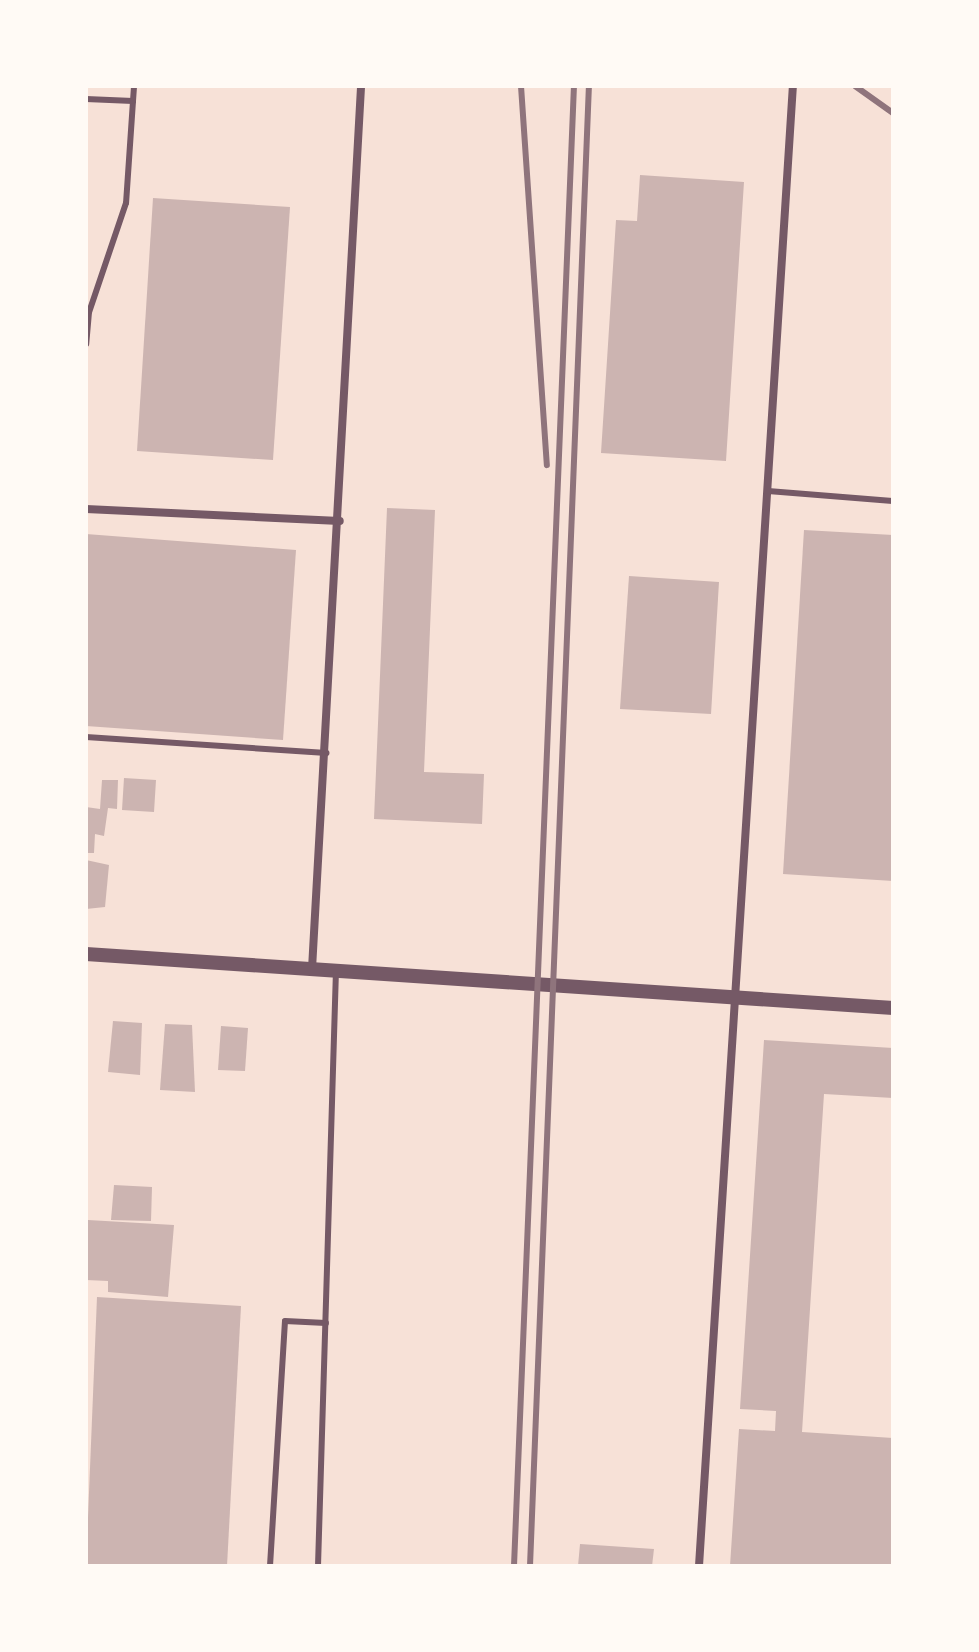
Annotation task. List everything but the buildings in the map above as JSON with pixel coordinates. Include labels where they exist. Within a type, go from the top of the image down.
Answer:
[{"type":"street","points":[[312,969],[340,521],[361,86]]},
{"type":"street","points":[[699,1566],[793,86]]},
{"type":"street","points":[[86,509],[340,521]]},
{"type":"street","points":[[86,954],[893,1008]]},
{"type":"lane","points":[[86,344],[88,312],[126,203],[134,86]]},
{"type":"lane","points":[[86,99],[133,101]]},
{"type":"lane","points":[[768,491],[893,501]]},
{"type":"lane","points":[[86,737],[326,753]]},
{"type":"lane","points":[[318,1566],[336,971]]},
{"type":"lane","points":[[270,1566],[285,1321],[326,1323]]},
{"type":"railway","points":[[521,86],[547,465]]},
{"type":"railway","points":[[514,1566],[574,86]]},
{"type":"railway","points":[[530,1566],[589,86]]},
{"type":"railway","points":[[855,86],[893,113]]}]
